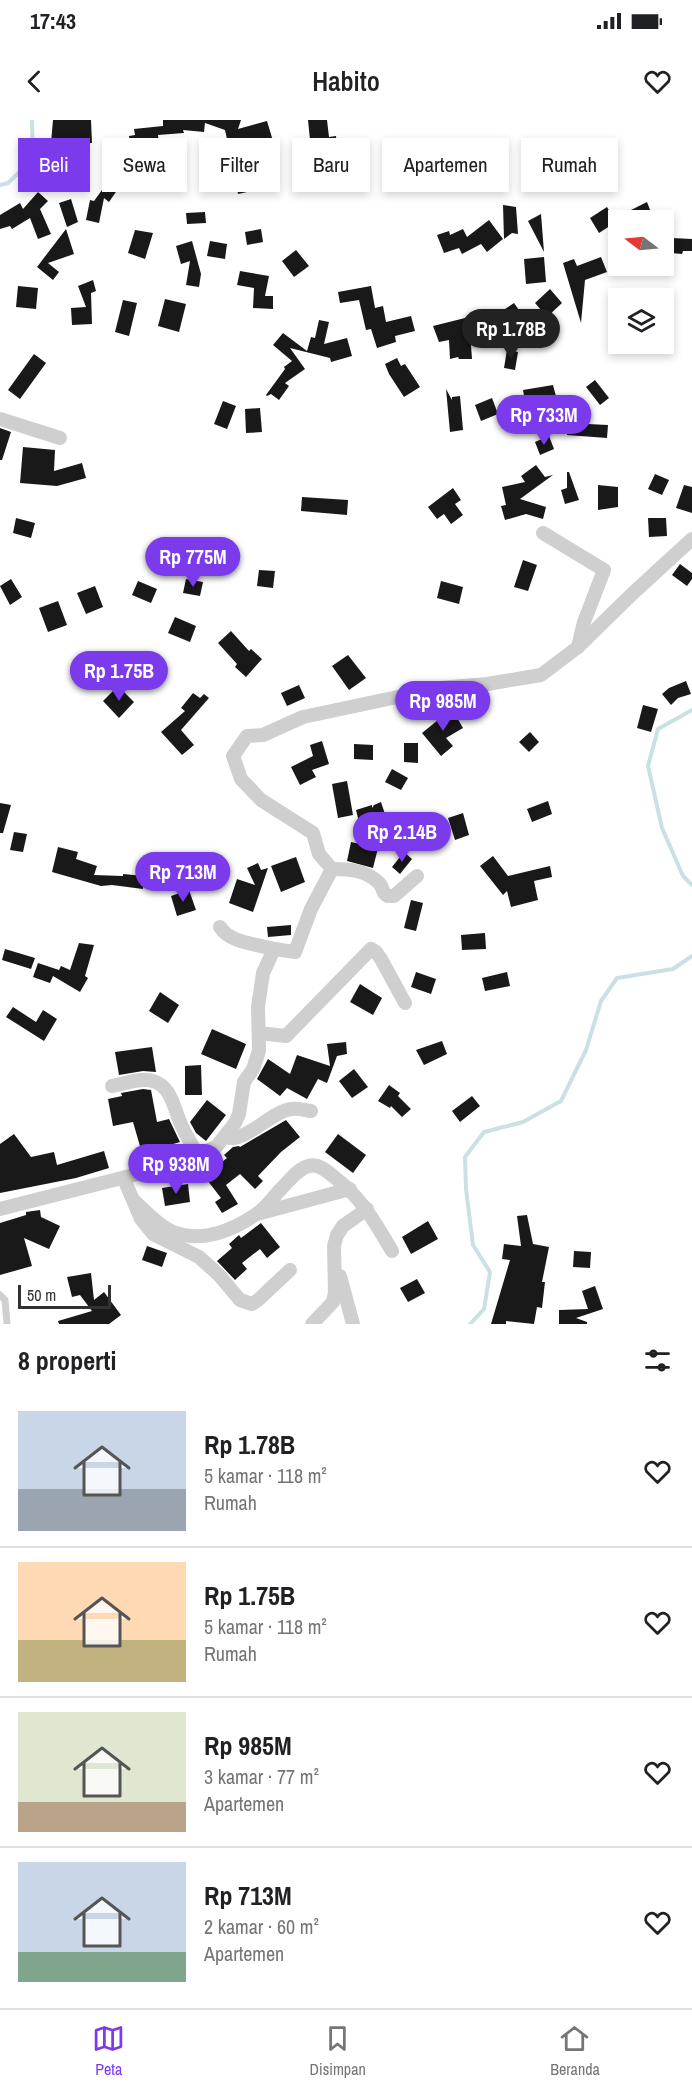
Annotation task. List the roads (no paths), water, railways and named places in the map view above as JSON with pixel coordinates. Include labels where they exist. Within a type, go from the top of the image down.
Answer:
[{"type":"street","points":[[0,419],[60,438]]},
{"type":"street","points":[[543,533],[604,570],[584,622],[578,647]]},
{"type":"street","points":[[417,876],[394,896],[388,896],[383,892],[379,882],[369,875],[356,871],[332,869],[319,854],[313,833],[261,800],[241,779],[233,756],[247,736],[263,735],[303,717],[440,688],[541,675],[578,647],[692,539]]},
{"type":"street","points":[[220,927],[224,934],[232,939],[295,952],[311,909],[332,869]]},
{"type":"street","points":[[0,1209],[124,1179],[216,1147],[239,1114],[244,1082],[253,1069],[259,1051],[258,1007],[263,973],[274,949]]},
{"type":"street","points":[[259,1033],[286,1036],[371,949],[381,959],[405,1003]]},
{"type":"street","points":[[112,1086],[141,1080],[151,1080],[159,1084],[175,1105],[180,1121],[198,1155]]},
{"type":"street","points":[[225,1137],[236,1138],[291,1109],[311,1112]]},
{"type":"street","points":[[257,1215],[292,1177],[308,1166],[321,1168],[350,1189],[367,1209],[392,1251]]},
{"type":"street","points":[[124,1179],[141,1219],[153,1234],[199,1257],[219,1275],[234,1296],[245,1303],[252,1304],[258,1300],[290,1270]]},
{"type":"street","points":[[134,1201],[168,1229],[189,1236],[209,1237],[257,1215],[350,1189]]},
{"type":"street","points":[[312,1324],[333,1302],[335,1241],[343,1226],[367,1209]]},
{"type":"street","points":[[335,1254],[353,1324]]},
{"type":"lane","points":[[0,1295],[5,1300],[7,1324]]},
{"type":"waterway","points":[[0,185],[8,183],[33,159],[32,120]]},
{"type":"waterway","points":[[692,710],[658,729],[648,766],[662,828],[683,876],[692,885]]},
{"type":"waterway","points":[[470,1324],[484,1309],[490,1272],[473,1245],[466,1189],[465,1157],[484,1132],[523,1122],[561,1101],[586,1050],[601,1001],[617,978],[673,969],[692,956]]}]
